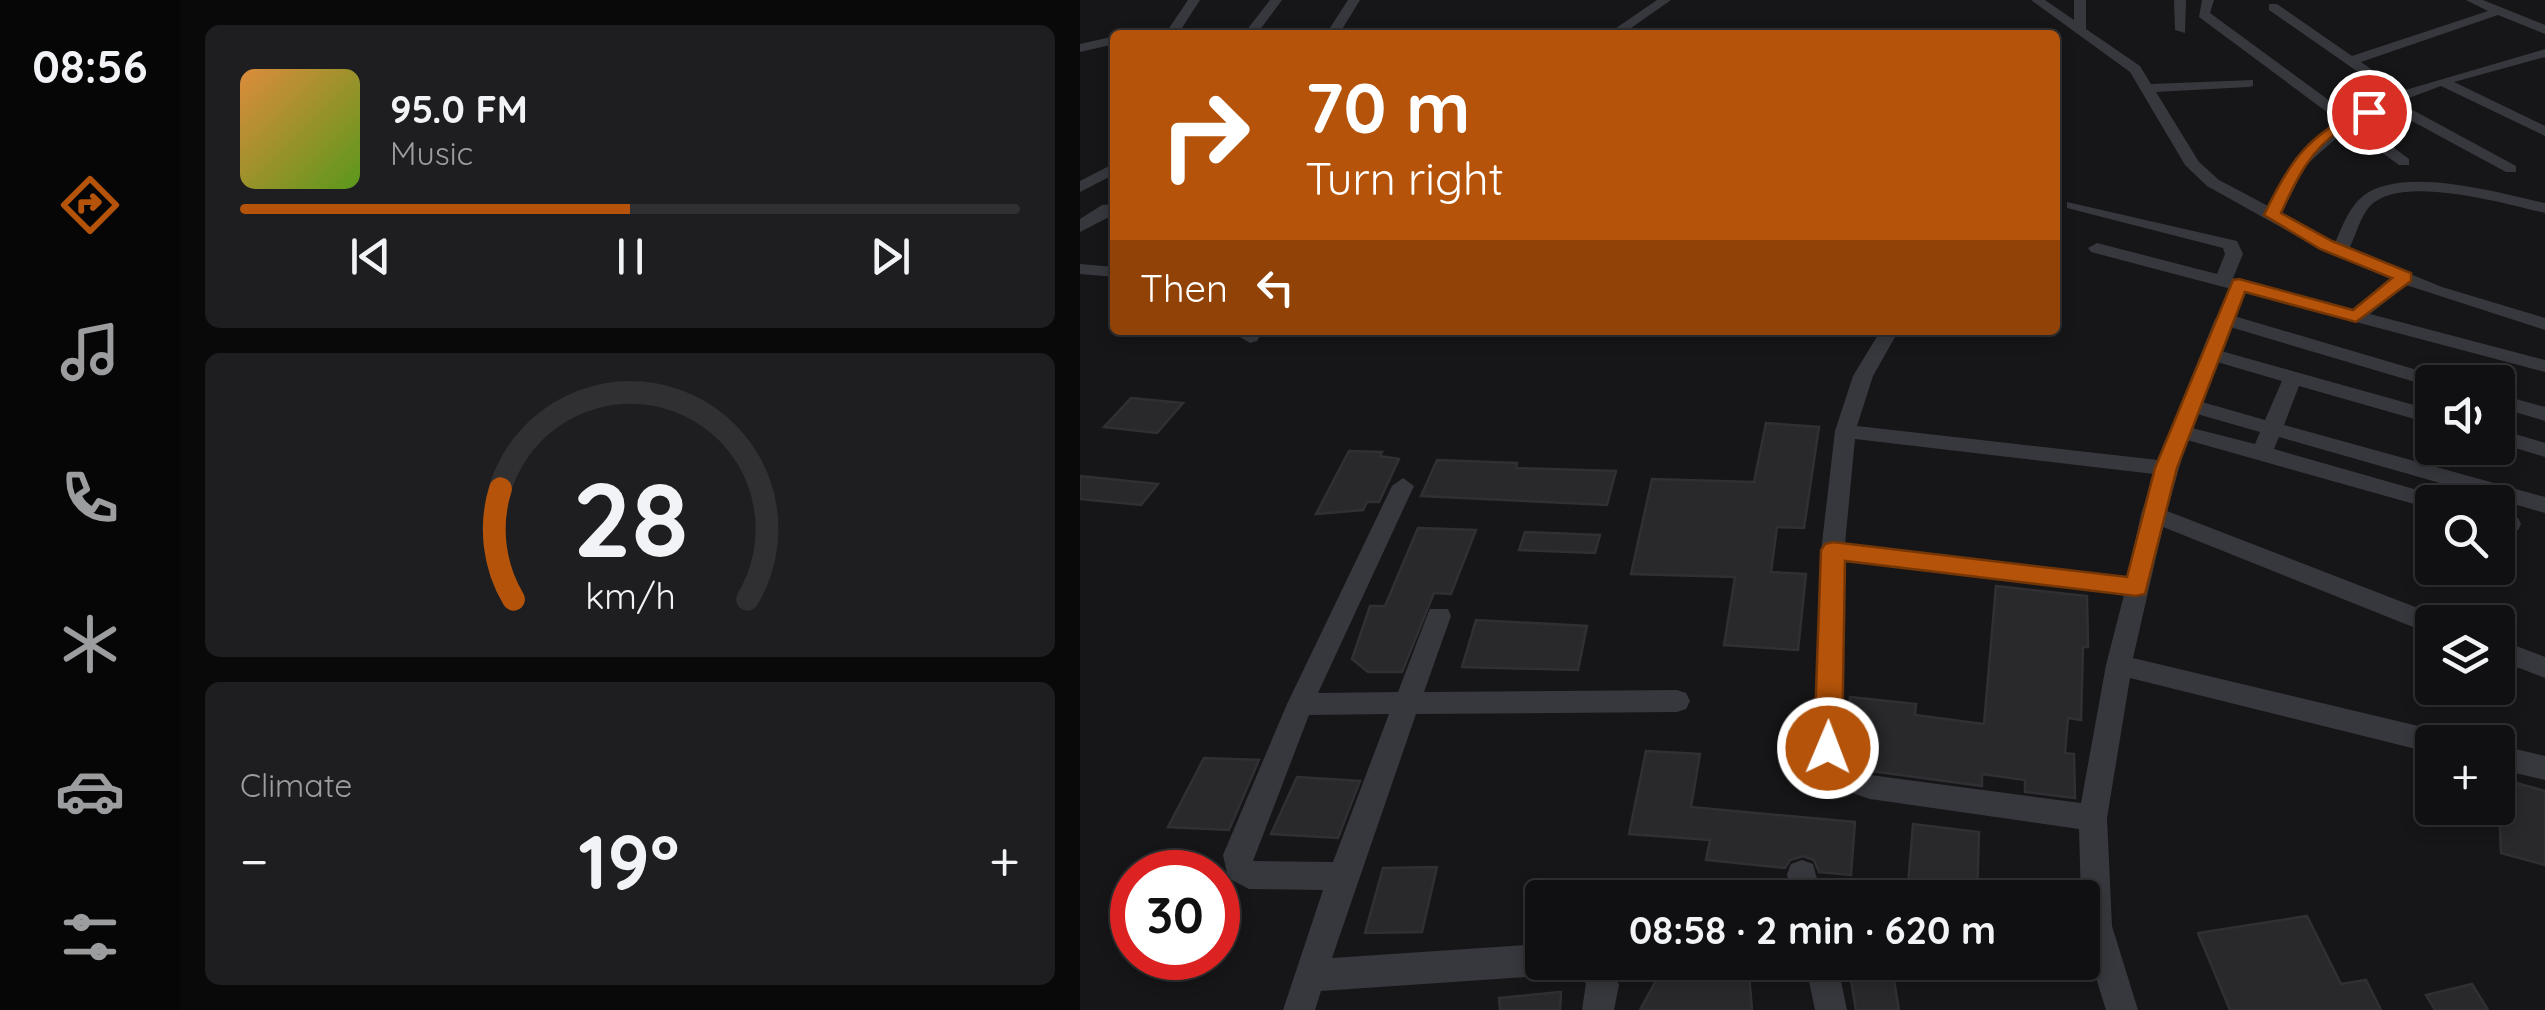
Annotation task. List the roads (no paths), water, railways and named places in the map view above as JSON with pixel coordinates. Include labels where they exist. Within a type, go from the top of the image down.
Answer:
[{"type":"street","points":[[1175,30],[1194,0]]},
{"type":"street","points":[[1253,30],[1276,0]]},
{"type":"street","points":[[1340,0],[1354,0],[1341,30]]},
{"type":"street","points":[[1620,30],[1666,0]]},
{"type":"street","points":[[2037,0],[2134,69],[2193,165],[2214,183],[2340,250],[2476,306],[2545,324]]},
{"type":"street","points":[[2080,0],[2080,28]]},
{"type":"street","points":[[2180,0],[2180,30]]},
{"type":"street","points":[[2208,0],[2203,14],[2404,162]]},
{"type":"street","points":[[2472,0],[2545,30]]},
{"type":"street","points":[[2274,6],[2351,61],[2395,99],[2510,169]]},
{"type":"street","points":[[2351,61],[2499,11]]},
{"type":"street","points":[[1080,48],[1110,41]]},
{"type":"street","points":[[2272,215],[2300,162],[2334,128],[2395,99],[2545,53]]},
{"type":"street","points":[[2444,82],[2545,132]]},
{"type":"street","points":[[2146,88],[2248,83]]},
{"type":"street","points":[[1080,187],[1110,171]]},
{"type":"street","points":[[2340,250],[2364,203],[2386,190],[2414,187],[2545,208]]},
{"type":"street","points":[[1080,204],[1110,208]]},
{"type":"street","points":[[2073,205],[2231,245],[2234,254],[2224,319],[2213,355],[2166,468],[2152,514],[2119,665],[2093,818],[2096,926],[2122,1010]]},
{"type":"street","points":[[1080,226],[1110,209]]},
{"type":"street","points":[[2097,248],[2545,366]]},
{"type":"street","points":[[1080,269],[1110,272]]},
{"type":"street","points":[[2356,316],[2404,277]]},
{"type":"street","points":[[2224,319],[2415,376]]},
{"type":"street","points":[[1887,335],[1863,376],[1845,431],[1833,550],[1828,748],[1841,776],[1870,787],[2093,818]]},
{"type":"street","points":[[2213,355],[2415,412]]},
{"type":"street","points":[[2262,453],[2292,377]]},
{"type":"street","points":[[2515,405],[2545,414]]},
{"type":"street","points":[[2192,406],[2545,505]]},
{"type":"street","points":[[1845,431],[2166,468]]},
{"type":"street","points":[[2180,432],[2415,497]]},
{"type":"street","points":[[2515,441],[2545,450]]},
{"type":"street","points":[[1342,876],[1249,875],[1239,868],[1241,840],[1403,486]]},
{"type":"street","points":[[2152,514],[2415,617]]},
{"type":"street","points":[[1833,550],[2136,587]]},
{"type":"street","points":[[1300,1010],[1342,876],[1439,616]]},
{"type":"street","points":[[2515,657],[2545,668]]},
{"type":"street","points":[[2119,665],[2415,737]]},
{"type":"street","points":[[1300,704],[1677,701]]},
{"type":"street","points":[[2515,761],[2545,768]]},
{"type":"street","points":[[1310,976],[1525,961]]},
{"type":"street","points":[[1598,1010],[1600,980]]},
{"type":"street","points":[[1825,980],[1831,1010]]}]
